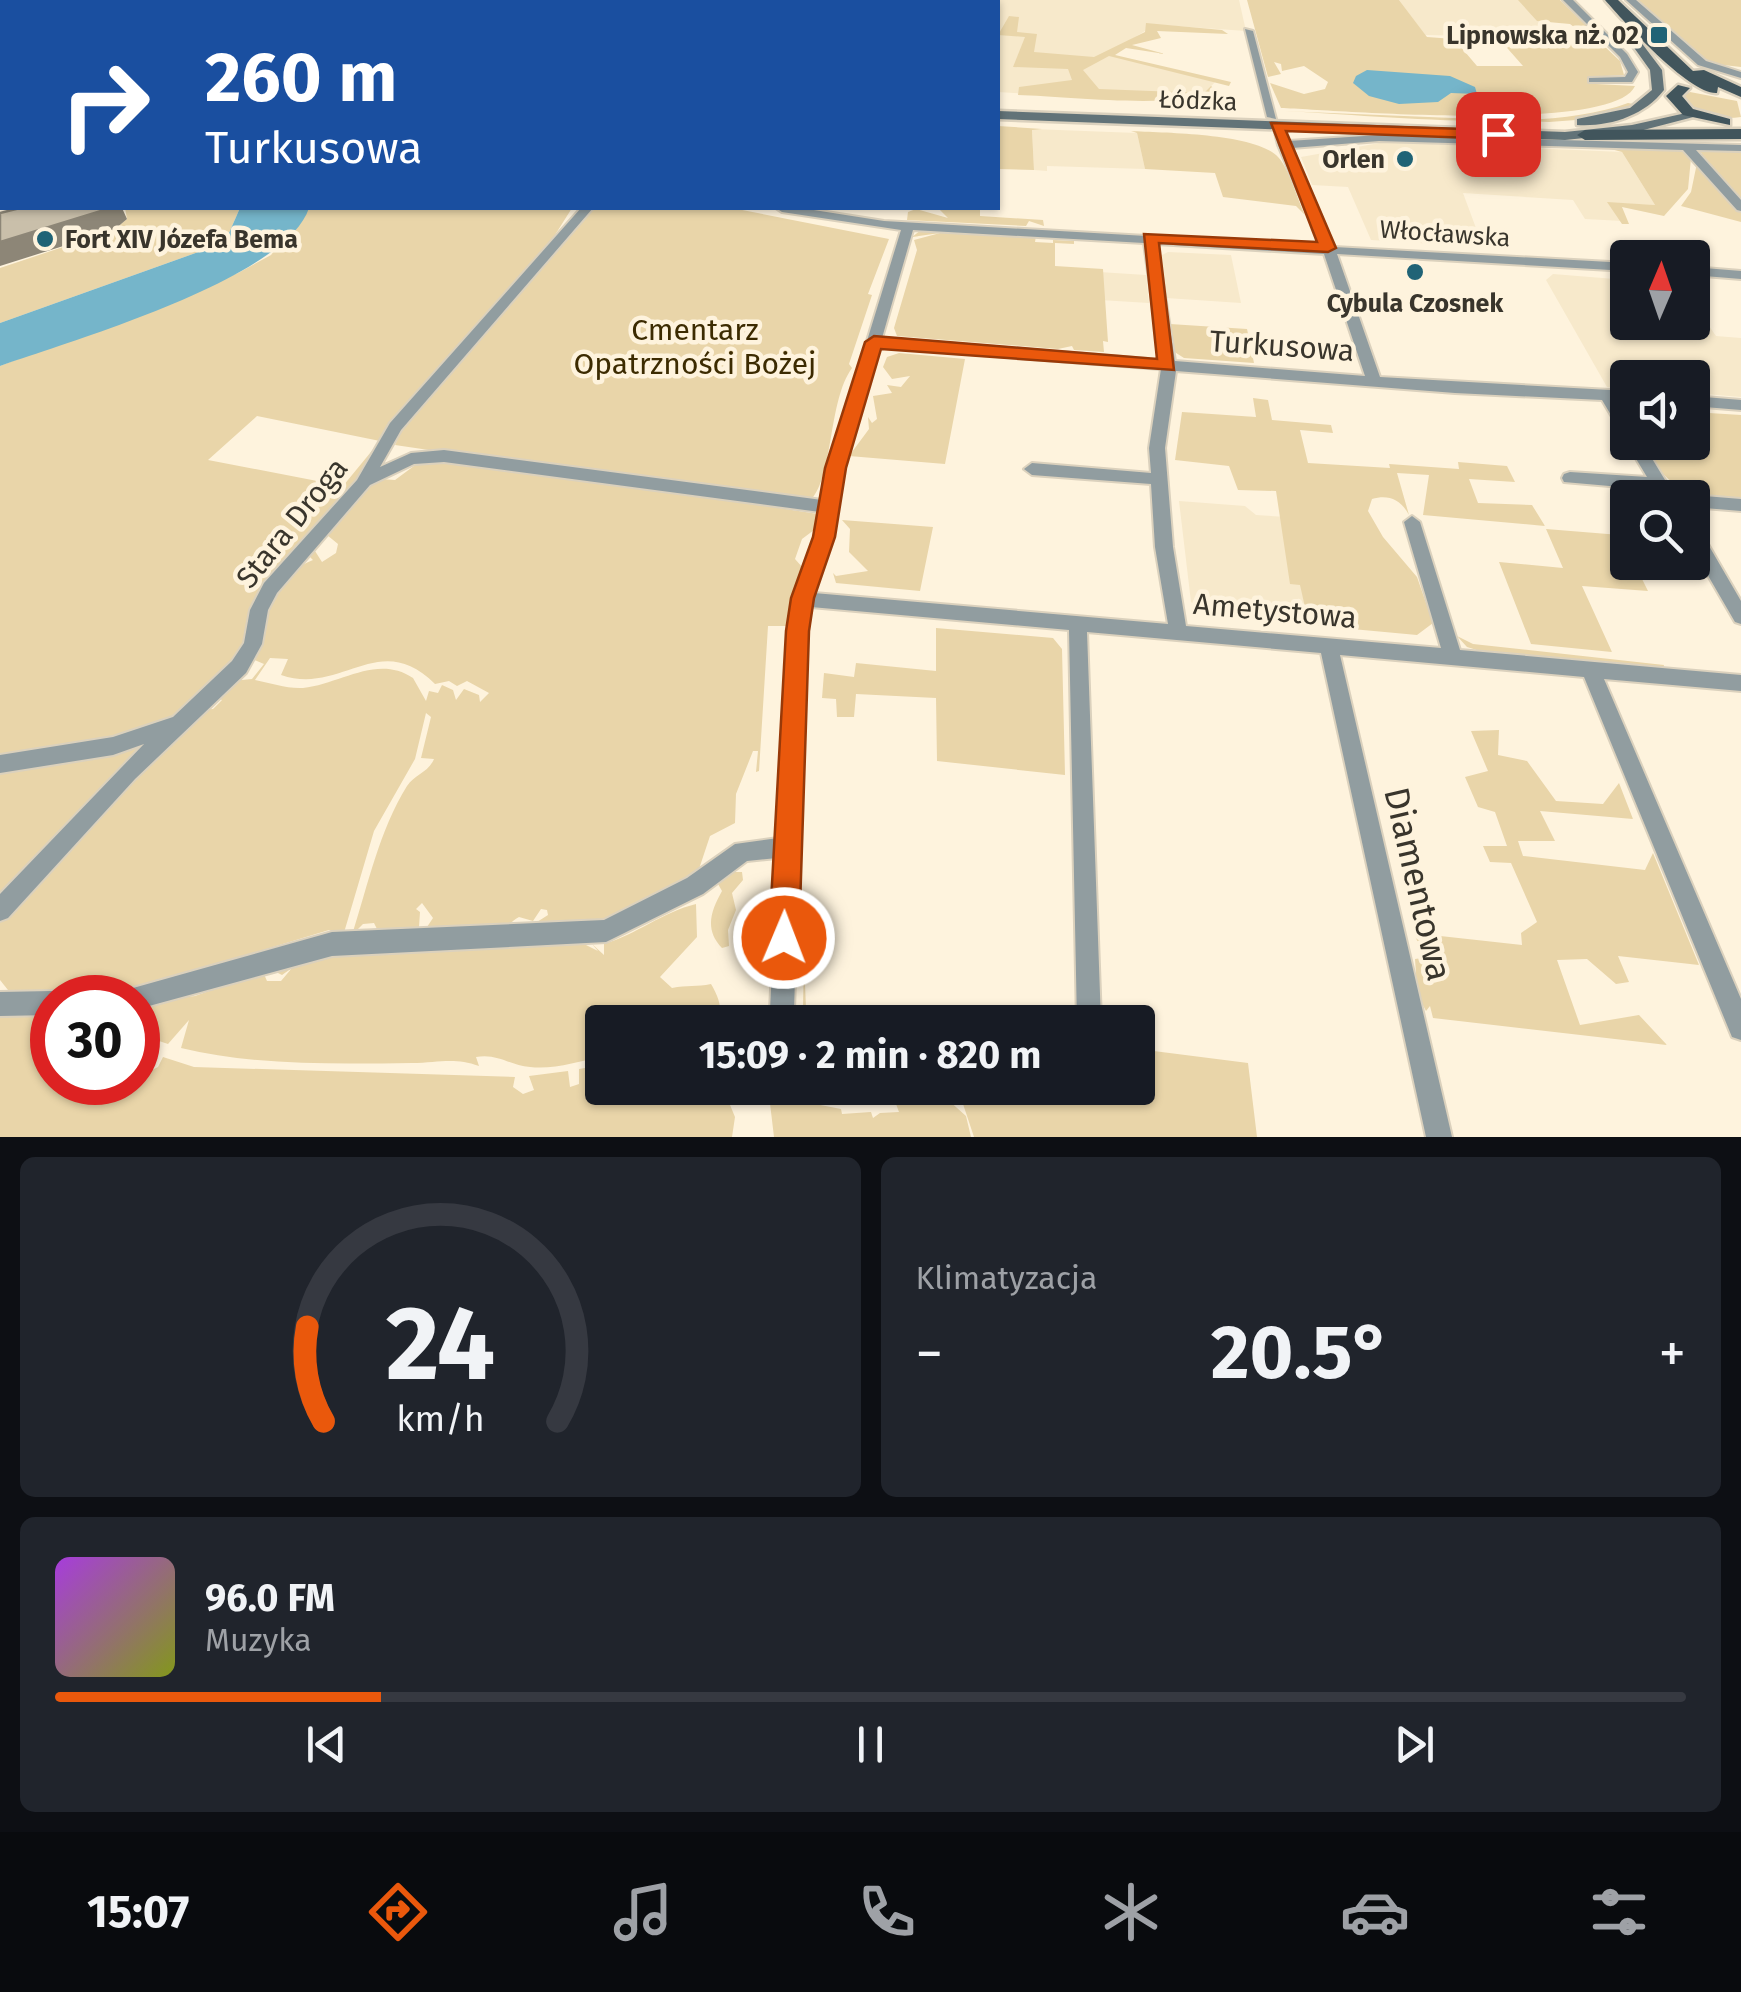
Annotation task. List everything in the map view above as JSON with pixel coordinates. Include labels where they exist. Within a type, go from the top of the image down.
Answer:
[{"type":"main road","points":[[1594,0],[1682,88]]},
{"type":"main road","points":[[1611,0],[1691,76],[1712,90]]},
{"type":"main road","name":"Łódzka","points":[[1499,125],[1589,121],[1647,104],[1658,90],[1659,77],[1630,35]]},
{"type":"main road","points":[[1662,48],[1741,96]]},
{"type":"main road","points":[[1741,96],[1682,88],[1673,95],[1678,106],[1696,115],[1741,122]]},
{"type":"main road","name":"Łódzka","points":[[1000,106],[1585,135],[1696,115]]},
{"type":"main road","name":"Łódzka","points":[[1000,115],[1596,126],[1678,106]]},
{"type":"main road","points":[[1585,135],[1741,134]]},
{"type":"street","points":[[1568,0],[1624,56],[1633,72],[1626,81],[1593,80]]},
{"type":"street","points":[[1631,0],[1702,63],[1741,74]]},
{"type":"street","points":[[1248,31],[1274,122],[1328,248],[1374,380]]},
{"type":"street","points":[[1284,146],[1379,138],[1741,148]]},
{"type":"street","points":[[1686,146],[1741,208]]},
{"type":"street","name":"Stara Droga","points":[[0,910],[128,772],[244,660],[255,638],[260,605],[270,588],[363,484],[395,427],[585,210]]},
{"type":"street","name":"Włocławska","points":[[793,210],[908,226],[1610,266]]},
{"type":"street","points":[[782,1005],[796,654],[803,598],[830,508],[836,468],[908,226]]},
{"type":"street","points":[[1150,238],[1168,366],[1157,432],[1158,478],[1178,632]]},
{"type":"street","points":[[1710,272],[1741,274]]},
{"type":"street","name":"Turkusowa","points":[[874,342],[1610,395]]},
{"type":"street","points":[[1607,395],[1610,400]]},
{"type":"street","points":[[1710,402],[1741,404]]},
{"type":"street","points":[[363,484],[411,459],[444,456],[830,508]]},
{"type":"street","points":[[1032,469],[1158,478]]},
{"type":"street","points":[[1570,478],[1610,481]]},
{"type":"street","points":[[1710,502],[1741,505]]},
{"type":"street","points":[[1412,522],[1452,657]]},
{"type":"street","points":[[1710,563],[1741,617]]},
{"type":"street","name":"Ametystowa","points":[[803,598],[1741,683]]},
{"type":"street","points":[[1078,623],[1089,1005]]},
{"type":"street","name":"Diamentowa","points":[[1329,646],[1439,1137]]},
{"type":"street","points":[[1591,670],[1741,1028]]},
{"type":"street","points":[[0,764],[123,744],[166,728],[197,708]]},
{"type":"street","points":[[160,991],[332,944],[606,932],[695,886],[743,850],[789,846]]},
{"type":"street","points":[[0,1004],[30,1003]]},
{"type":"shaded area","points":[[1000,0],[1239,0],[1246,31],[1147,24],[1145,31],[1107,54],[1215,82],[1204,94],[1000,92]]},
{"type":"shaded area","points":[[1399,0],[1521,0],[1557,38],[1425,35]]},
{"type":"shaded area","points":[[1032,129],[1137,133],[1145,169],[1047,166],[1047,171],[1034,170]]},
{"type":"shaded area","points":[[1385,142],[1622,152],[1655,205],[1612,203],[1623,221],[1585,219],[1573,200],[1463,193],[1483,247],[1371,240],[1348,187],[1312,185],[1301,157]]},
{"type":"shaded area","points":[[1168,252],[1231,255],[1241,303],[1166,298],[1160,256]]},
{"type":"shaded area","points":[[1099,272],[1146,275],[1149,303],[1100,300]]},
{"type":"shaded area","points":[[1553,274],[1610,279],[1610,340],[1710,340],[1710,327],[1716,336],[1741,338],[1741,397],[1710,394],[1710,360],[1610,360],[1610,387],[1607,387],[1546,280]]},
{"type":"shaded area","points":[[1179,501],[1245,506],[1256,515],[1287,517],[1309,625],[1210,616],[1191,602]]},
{"type":"green space","points":[[1247,0],[1399,0],[1427,37],[1454,39],[1477,66],[1523,66],[1501,41],[1601,43],[1620,61],[1624,75],[1590,77],[1596,84],[1635,86],[1616,101],[1579,110],[1528,115],[1412,115],[1281,108],[1270,83],[1304,94],[1325,89],[1328,82],[1304,66],[1282,71],[1281,64],[1274,62],[1281,74],[1268,77]]},
{"type":"green space","points":[[1518,0],[1560,0],[1598,37],[1586,36],[1570,24],[1537,21]]},
{"type":"green space","points":[[1635,0],[1741,0],[1741,67],[1706,63]]},
{"type":"green space","points":[[1009,16],[1019,17],[1017,32],[1037,34],[1034,52],[1094,57],[1145,32],[1146,23],[1222,30],[1228,34],[1157,31],[1161,38],[1132,45],[1165,54],[1126,48],[1115,55],[1231,82],[1229,86],[1109,56],[1083,70],[1099,89],[1204,93],[1211,86],[1217,91],[1198,97],[1148,101],[1018,95],[1019,87],[1072,80],[1068,69],[1013,67],[1025,37],[1000,35]]},
{"type":"green space","points":[[1690,92],[1737,101],[1741,117],[1724,118],[1700,112],[1681,96]]},
{"type":"green space","points":[[1628,103],[1639,105],[1589,119],[1510,120],[1592,113]]},
{"type":"green space","points":[[1282,111],[1510,120],[1411,119]]},
{"type":"green space","points":[[1000,126],[1042,129],[1032,130],[1034,170],[1000,169]]},
{"type":"green space","points":[[1131,131],[1209,136],[1267,149],[1282,163],[1305,215],[1296,206],[1223,197],[1215,173],[1145,169],[1137,133]]},
{"type":"green space","points":[[1607,148],[1683,150],[1691,158],[1688,189],[1664,216],[1622,207],[1629,224],[1622,224],[1607,202],[1655,205],[1622,152]]},
{"type":"green space","points":[[1699,150],[1741,152],[1741,203],[1698,154],[1702,154]]},
{"type":"green space","points":[[1697,163],[1741,210],[1741,222],[1681,206],[1691,192]]},
{"type":"green space","points":[[125,210],[239,210],[229,233],[204,250],[0,323],[0,268],[114,230],[127,219]]},
{"type":"green space","points":[[307,210],[571,210],[543,254],[380,441],[257,416],[208,460],[343,486],[375,447],[379,449],[359,483],[251,625],[241,652],[176,716],[145,733],[0,758],[0,366],[238,273],[271,255]]},
{"type":"green space","name":"Cmentarz Opatrzności Bożej","points":[[593,210],[742,210],[889,239],[868,294],[872,295],[849,364],[852,368],[839,399],[824,473],[811,500],[705,491],[395,445],[403,427]]},
{"type":"green space","points":[[913,210],[948,218],[940,210],[980,210],[980,216],[1043,220],[1044,226],[1029,221],[1026,226],[907,220],[908,212]]},
{"type":"green space","points":[[921,230],[1036,236],[1035,242],[1074,241],[1055,243],[1055,266],[1103,269],[1108,342],[1103,341],[1104,352],[1074,350],[1072,346],[1058,349],[897,336],[894,328],[917,250],[914,240],[940,233],[912,237]]},
{"type":"green space","points":[[1170,324],[1247,329],[1254,363],[1184,358],[1173,351]]},
{"type":"green space","points":[[899,353],[965,359],[945,464],[849,456],[869,429],[868,417],[872,423],[877,419],[873,396],[892,393],[887,385],[901,387],[910,376],[892,379],[883,367],[887,357]]},
{"type":"green space","points":[[1253,398],[1268,400],[1272,420],[1331,425],[1333,433],[1300,430],[1308,463],[1390,468],[1389,464],[1459,469],[1458,462],[1507,466],[1515,482],[1469,479],[1478,503],[1532,505],[1545,526],[1423,515],[1429,475],[1397,473],[1409,515],[1398,502],[1384,497],[1372,499],[1368,511],[1383,537],[1417,577],[1433,623],[1417,635],[1309,625],[1300,585],[1290,584],[1276,491],[1238,490],[1229,466],[1175,460],[1182,412],[1256,417]]},
{"type":"green space","points":[[1710,413],[1741,415],[1741,499],[1710,495],[1710,480],[1670,480],[1652,460],[1710,460]]},
{"type":"green space","points":[[422,460],[487,463],[818,514],[818,527],[802,539],[795,559],[803,568],[789,626],[768,626],[759,771],[756,772],[758,751],[753,751],[736,794],[735,823],[710,836],[698,872],[619,916],[574,927],[537,922],[548,915],[547,910],[541,909],[533,921],[519,917],[497,930],[466,932],[427,927],[433,918],[422,903],[416,909],[420,912],[419,927],[380,935],[374,923],[363,924],[352,935],[397,803],[407,786],[434,759],[421,758],[431,717],[426,713],[415,759],[374,831],[343,936],[329,930],[160,981],[160,975],[30,975],[30,992],[8,990],[0,980],[0,918],[200,710],[213,709],[222,700],[214,697],[232,681],[252,679],[264,664],[252,659],[271,600],[288,577],[313,560],[310,557],[315,551],[322,562],[336,553],[338,544],[327,535],[361,493],[380,479],[395,480]],"holes":[[[270,658],[288,659],[281,675],[323,677],[378,662],[396,662],[415,668],[435,684],[449,681],[457,686],[467,681],[489,693],[480,702],[479,695],[464,689],[456,700],[453,690],[442,685],[438,693],[429,691],[426,701],[413,678],[386,669],[359,672],[303,688],[255,680]]]},
{"type":"green space","points":[[842,520],[933,527],[920,591],[836,583],[833,573],[836,576],[868,571],[849,552],[850,529]]},
{"type":"green space","points":[[1546,529],[1610,534],[1610,580],[1642,580],[1648,591],[1582,586],[1612,652],[1531,644],[1499,562],[1563,568]]},
{"type":"green space","points":[[936,628],[1053,638],[1062,649],[1065,775],[937,761],[936,698],[856,694],[854,717],[837,717],[836,699],[822,698],[824,673],[854,677],[856,663],[936,671]]},
{"type":"green space","points":[[1457,636],[1473,644],[1664,665],[1663,669],[1480,651],[1467,647]]},
{"type":"green space","points":[[1499,730],[1498,755],[1527,761],[1556,801],[1603,804],[1619,783],[1633,819],[1540,811],[1555,841],[1518,841],[1523,856],[1645,870],[1653,853],[1699,965],[1618,956],[1629,982],[1616,984],[1587,959],[1557,960],[1580,1025],[1639,1015],[1667,1045],[1433,1018],[1430,1006],[1426,1011],[1410,980],[1416,973],[1415,959],[1422,958],[1420,950],[1428,955],[1442,950],[1439,944],[1418,942],[1413,933],[1522,945],[1521,933],[1537,922],[1511,863],[1490,862],[1483,846],[1507,846],[1495,812],[1478,807],[1465,777],[1488,771],[1471,731]]},
{"type":"green space","points":[[152,738],[0,903],[0,769]]},
{"type":"green space","points":[[729,872],[742,872],[743,880],[732,893],[736,910],[728,930],[729,946],[722,948],[713,934],[711,920],[722,891],[718,884]]},
{"type":"green space","points":[[696,904],[697,937],[660,977],[672,988],[711,984],[720,1005],[585,1005],[585,1060],[539,1068],[484,1056],[476,1057],[479,1066],[454,1061],[296,1063],[237,1058],[181,1048],[189,1020],[168,1044],[160,1041],[160,1000],[195,996],[263,972],[267,981],[281,981],[292,968],[282,975],[276,972],[290,959],[582,943],[598,951],[592,944],[604,955],[604,944]]},
{"type":"green space","points":[[804,958],[806,1005],[803,1005]]},
{"type":"green space","points":[[30,1011],[30,1105],[160,1105],[163,1057],[194,1067],[515,1077],[513,1087],[523,1094],[534,1090],[529,1076],[568,1071],[570,1087],[579,1084],[579,1069],[585,1068],[585,1105],[730,1105],[735,1117],[732,1137],[0,1137],[0,1014]]},
{"type":"green space","points":[[1155,1051],[1248,1063],[1257,1137],[974,1137],[963,1105],[1155,1105]]},
{"type":"green space","points":[[770,1105],[820,1105],[841,1109],[842,1114],[871,1112],[873,1118],[880,1113],[899,1112],[896,1105],[954,1105],[966,1116],[971,1137],[774,1137]]},
{"type":"water","points":[[1367,70],[1450,76],[1475,87],[1477,94],[1451,93],[1438,102],[1399,104],[1369,96],[1353,83],[1356,76]]},
{"type":"water","points":[[239,210],[308,210],[292,234],[261,259],[220,283],[122,324],[0,366],[0,323],[204,250],[229,233]]},
{"type":"building","points":[[12,210],[102,210],[0,242],[0,213]]},
{"type":"place","name":"Lipnowska nż. 02","points":[[1659,35]]},
{"type":"place","name":"Orlen","points":[[1405,159]]},
{"type":"place","name":"Fort XIV Józefa Bema","points":[[45,239]]},
{"type":"place","name":"Cybula Czosnek","points":[[1415,272]]},
{"type":"route","points":[[784,938],[798,631],[803,598],[824,537],[832,482],[874,342],[1168,366],[1150,238],[1328,248],[1276,126],[1498,134]]}]
